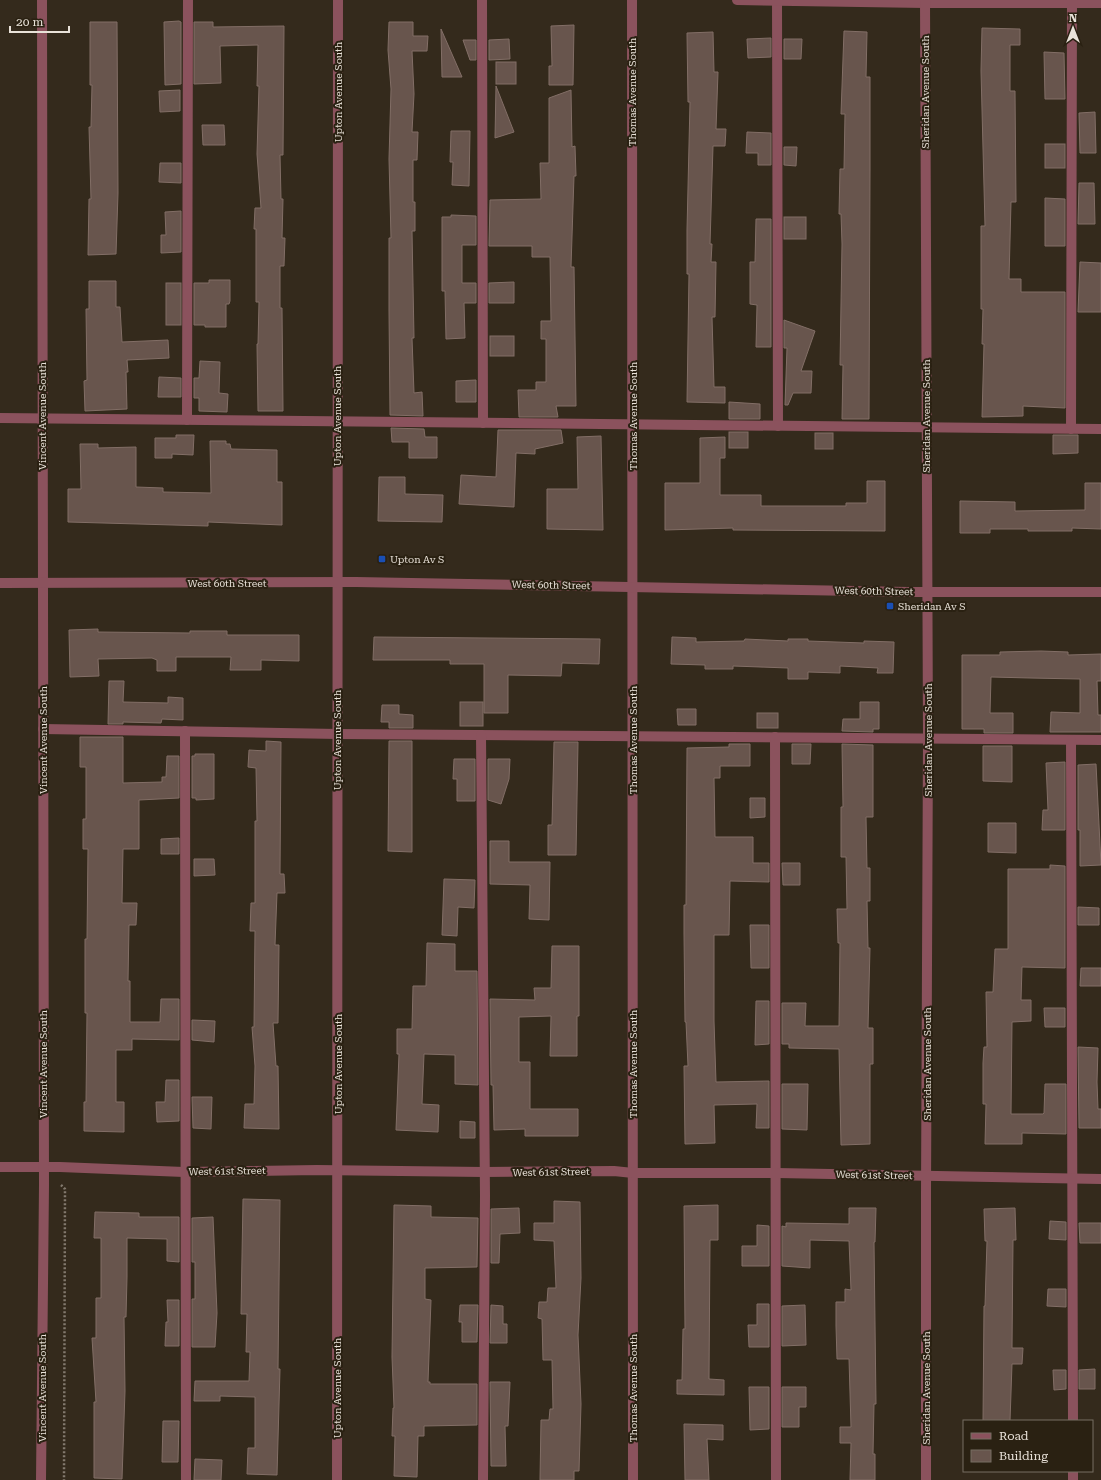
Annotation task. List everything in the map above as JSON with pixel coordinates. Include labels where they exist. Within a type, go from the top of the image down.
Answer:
[{"type":"street","name":"Vincent Avenue South","points":[[41,1480],[43,1167],[42,0]]},
{"type":"street","points":[[186,420],[188,0]]},
{"type":"street","name":"Upton Avenue South","points":[[337,1480],[338,0]]},
{"type":"street","points":[[482,0],[483,423]]},
{"type":"street","name":"Thomas Avenue South","points":[[632,0],[632,425],[634,586],[633,1480]]},
{"type":"street","points":[[737,0],[1101,3]]},
{"type":"street","points":[[777,0],[778,426]]},
{"type":"street","name":"Sheridan Avenue South","points":[[925,2],[928,738],[926,1480]]},
{"type":"street","points":[[1071,429],[1072,2]]},
{"type":"street","points":[[0,418],[337,420],[632,425],[1101,429]]},
{"type":"street","name":"West 60th Street","points":[[0,582],[337,583],[634,586],[927,592],[1101,592]]},
{"type":"street","points":[[43,729],[338,734],[634,735],[1101,740]]},
{"type":"street","points":[[185,732],[184,1172],[186,1480]]},
{"type":"street","points":[[482,735],[484,1172],[483,1480]]},
{"type":"street","points":[[775,737],[777,1173],[776,1480]]},
{"type":"street","points":[[1071,740],[1073,1420]]},
{"type":"street","name":"West 61st Street","points":[[0,1167],[184,1172],[337,1170],[484,1172],[614,1171],[633,1173],[777,1173],[926,1177],[1101,1179]]},
{"type":"path","points":[[61,1185],[65,1189],[64,1480]]},
{"type":"building","points":[[90,22],[117,22],[118,193],[116,254],[88,255],[89,199],[91,199],[89,127],[91,127],[92,85],[90,85]]},
{"type":"building","points":[[164,22],[181,22],[181,84],[165,85]]},
{"type":"building","points":[[194,22],[213,22],[213,27],[284,26],[283,155],[280,155],[281,199],[283,199],[282,238],[285,238],[284,266],[280,266],[283,411],[258,411],[257,344],[259,302],[256,302],[256,229],[254,229],[255,208],[261,208],[257,154],[259,86],[257,86],[258,45],[220,46],[221,83],[194,84]]},
{"type":"building","points":[[389,22],[413,22],[413,36],[428,36],[427,51],[412,51],[414,94],[412,132],[418,132],[417,160],[413,160],[415,231],[412,231],[414,338],[412,338],[414,393],[422,392],[423,416],[390,415],[389,238],[391,238],[389,159],[391,89],[388,50]]},
{"type":"building","points":[[574,25],[573,85],[549,85],[549,66],[552,66],[551,26]]},
{"type":"building","points":[[982,28],[1020,29],[1020,45],[1010,45],[1010,91],[1015,91],[1016,202],[1011,202],[1009,279],[1021,279],[1021,292],[1065,292],[1065,408],[1023,406],[1023,416],[982,417],[984,344],[982,344],[983,309],[981,309],[981,226],[985,226],[981,71]]},
{"type":"building","points":[[441,29],[462,77],[442,77]]},
{"type":"building","points":[[844,31],[867,32],[866,77],[870,77],[869,419],[842,419],[843,365],[840,365],[842,244],[841,214],[839,214],[840,169],[844,169],[845,114],[841,114]]},
{"type":"building","points":[[713,32],[714,72],[718,72],[716,129],[726,129],[725,146],[713,146],[710,244],[712,244],[711,262],[716,262],[715,317],[712,317],[714,387],[725,387],[725,403],[687,402],[689,274],[687,274],[687,230],[690,102],[688,102],[687,33]]},
{"type":"building","points":[[771,38],[771,57],[748,58],[747,39]]},
{"type":"building","points":[[509,39],[510,59],[489,60],[489,40]]},
{"type":"building","points":[[784,39],[802,39],[801,59],[784,59]]},
{"type":"building","points":[[463,40],[476,40],[476,60],[470,60]]},
{"type":"building","points":[[1044,52],[1064,53],[1065,99],[1045,99]]},
{"type":"building","points":[[496,62],[516,62],[516,84],[496,84]]},
{"type":"building","points":[[496,86],[514,132],[495,138]]},
{"type":"building","points":[[180,90],[180,111],[160,112],[159,91]]},
{"type":"building","points":[[571,90],[572,147],[575,146],[576,176],[574,176],[571,267],[574,267],[576,406],[556,406],[558,417],[519,417],[518,390],[536,390],[536,382],[546,382],[546,339],[541,339],[541,321],[551,321],[550,257],[532,257],[532,246],[489,246],[490,200],[541,199],[540,163],[549,163],[549,98]]},
{"type":"building","points":[[1095,112],[1096,153],[1080,153],[1079,113]]},
{"type":"building","points":[[202,125],[224,125],[225,145],[203,145]]},
{"type":"building","points":[[451,131],[470,131],[469,186],[452,185],[453,162],[450,162]]},
{"type":"building","points":[[747,132],[771,133],[771,165],[758,165],[758,153],[746,153]]},
{"type":"building","points":[[1045,144],[1065,144],[1065,168],[1045,168]]},
{"type":"building","points":[[784,147],[797,147],[796,166],[784,165]]},
{"type":"building","points":[[160,163],[181,163],[181,183],[159,182]]},
{"type":"building","points":[[1079,183],[1094,183],[1095,224],[1078,224]]},
{"type":"building","points":[[1045,198],[1065,199],[1065,246],[1045,246]]},
{"type":"building","points":[[181,211],[181,252],[161,253],[161,235],[166,235],[165,212]]},
{"type":"building","points":[[451,215],[476,216],[476,245],[462,245],[462,283],[476,283],[476,303],[464,303],[465,338],[446,339],[445,291],[442,291],[442,217],[451,217]]},
{"type":"building","points":[[784,217],[806,217],[806,239],[784,239]]},
{"type":"building","points":[[756,219],[771,219],[771,347],[756,347],[757,305],[750,304],[750,262],[755,262]]},
{"type":"building","points":[[1080,262],[1101,263],[1101,312],[1078,312]]},
{"type":"building","points":[[209,280],[230,280],[230,301],[229,304],[226,304],[226,327],[205,327],[205,325],[194,325],[194,283],[209,283]]},
{"type":"building","points":[[89,281],[116,281],[116,307],[120,307],[122,342],[168,340],[169,358],[127,360],[127,409],[85,411],[84,381],[87,380],[86,309],[89,309]]},
{"type":"building","points":[[514,282],[514,303],[489,303],[489,283]]},
{"type":"building","points":[[166,283],[181,283],[181,325],[166,325]]},
{"type":"building","points":[[784,320],[815,331],[801,371],[812,371],[811,393],[793,393],[788,405],[785,405],[787,348],[784,348]]},
{"type":"building","points":[[490,336],[514,336],[514,356],[490,356]]},
{"type":"building","points":[[200,361],[220,362],[219,393],[228,394],[227,412],[199,411],[199,398],[194,398],[194,378],[199,378]]},
{"type":"building","points":[[159,377],[181,378],[181,397],[158,397]]},
{"type":"building","points":[[476,380],[476,402],[456,402],[456,381]]},
{"type":"building","points":[[729,402],[760,404],[760,419],[729,419]]},
{"type":"building","points":[[391,428],[424,429],[425,437],[437,437],[437,458],[409,458],[409,442],[392,442]]},
{"type":"building","points":[[498,430],[561,430],[563,443],[535,449],[535,454],[516,453],[514,507],[459,504],[461,475],[496,477]]},
{"type":"building","points":[[729,432],[748,432],[748,448],[729,448]]},
{"type":"building","points":[[815,433],[833,433],[833,449],[815,449]]},
{"type":"building","points":[[176,435],[194,435],[193,455],[172,454],[172,458],[155,458],[155,438],[176,438]]},
{"type":"building","points":[[1053,435],[1078,435],[1078,453],[1053,454]]},
{"type":"building","points":[[601,436],[603,530],[547,529],[547,489],[578,489],[577,437]]},
{"type":"building","points":[[725,437],[725,458],[720,458],[720,495],[761,495],[761,506],[846,506],[846,503],[867,503],[867,481],[885,481],[885,531],[733,530],[733,528],[665,530],[665,483],[700,483],[700,438]]},
{"type":"building","points":[[210,441],[226,441],[226,444],[230,444],[231,449],[277,450],[277,482],[282,482],[282,525],[208,522],[208,526],[68,522],[68,489],[81,489],[80,444],[98,444],[98,448],[136,447],[136,487],[163,488],[163,492],[211,493]]},
{"type":"building","points":[[379,477],[405,477],[405,494],[443,495],[442,522],[378,521]]},
{"type":"building","points":[[1085,483],[1101,483],[1101,529],[1072,528],[1072,531],[1028,531],[1028,529],[990,529],[990,533],[960,533],[960,501],[1015,502],[1015,511],[1085,510]]},
{"type":"building","points":[[98,629],[98,632],[190,633],[190,631],[227,631],[227,635],[299,635],[299,661],[261,660],[261,670],[230,670],[231,657],[176,657],[176,671],[157,671],[157,660],[152,658],[98,659],[99,676],[70,677],[69,630]]},
{"type":"building","points":[[374,637],[600,639],[599,664],[562,663],[561,676],[508,675],[508,713],[484,713],[484,664],[450,664],[450,660],[373,660]]},
{"type":"building","points":[[672,637],[696,638],[696,642],[744,641],[745,639],[788,641],[788,639],[808,639],[808,641],[864,643],[864,641],[894,642],[893,673],[877,673],[878,668],[840,666],[840,673],[808,672],[808,679],[788,679],[788,668],[733,666],[733,669],[705,669],[705,665],[671,664]]},
{"type":"building","points":[[1000,652],[1068,652],[1068,655],[1101,654],[1101,681],[1097,681],[1098,715],[1101,715],[1101,732],[1050,732],[1051,712],[1080,713],[1080,679],[991,677],[990,713],[1013,713],[1013,733],[984,733],[984,729],[962,729],[962,655],[1000,655]]},
{"type":"building","points":[[109,681],[124,681],[123,702],[168,703],[168,697],[183,698],[183,720],[162,719],[161,723],[123,722],[123,724],[108,724]]},
{"type":"building","points":[[460,702],[483,702],[483,726],[460,726]]},
{"type":"building","points":[[860,702],[879,702],[879,729],[873,729],[873,732],[842,731],[843,719],[860,719]]},
{"type":"building","points":[[382,705],[399,705],[399,714],[413,715],[413,728],[389,728],[389,722],[381,722]]},
{"type":"building","points":[[677,709],[696,709],[696,725],[678,725]]},
{"type":"building","points":[[757,713],[778,713],[778,728],[757,728]]},
{"type":"building","points":[[80,737],[123,737],[123,783],[162,782],[162,777],[166,777],[167,756],[179,756],[179,798],[139,800],[139,849],[123,849],[122,903],[137,903],[136,925],[129,925],[128,981],[130,981],[130,1022],[160,1022],[161,999],[179,999],[179,1040],[132,1039],[132,1050],[116,1050],[116,1102],[124,1102],[124,1132],[84,1131],[84,1102],[86,1102],[87,1013],[85,1013],[85,939],[87,939],[88,849],[83,849],[83,819],[86,819],[86,767],[80,767]]},
{"type":"building","points":[[266,741],[281,742],[280,874],[284,874],[285,893],[277,893],[275,945],[279,945],[278,1023],[273,1023],[276,1066],[278,1066],[279,1129],[244,1128],[245,1104],[254,1104],[255,1066],[252,1027],[254,1027],[255,931],[250,931],[251,903],[255,903],[255,821],[257,821],[256,768],[248,767],[249,750],[266,751]]},
{"type":"building","points":[[389,741],[412,741],[412,852],[388,851]]},
{"type":"building","points":[[554,742],[578,742],[576,855],[548,855],[548,825],[552,825]]},
{"type":"building","points":[[729,744],[750,744],[750,766],[720,766],[720,778],[714,778],[715,837],[753,837],[753,863],[769,863],[769,882],[730,881],[729,935],[714,935],[716,1082],[769,1081],[769,1128],[756,1128],[757,1104],[714,1105],[715,1143],[685,1144],[684,1066],[688,1066],[685,1022],[684,934],[684,905],[686,905],[687,748],[729,747]]},
{"type":"building","points":[[792,744],[811,744],[810,764],[792,764]]},
{"type":"building","points":[[842,744],[873,745],[873,817],[866,817],[867,868],[870,868],[870,901],[867,901],[868,948],[870,948],[868,1028],[873,1028],[873,1064],[870,1064],[870,1144],[841,1145],[839,1049],[789,1048],[789,1044],[782,1044],[782,1003],[806,1003],[805,1026],[839,1026],[840,943],[838,943],[837,909],[847,909],[846,857],[841,857],[841,807],[843,807]]},
{"type":"building","points":[[983,746],[1012,746],[1012,782],[983,781]]},
{"type":"building","points":[[195,754],[214,754],[214,799],[196,800],[196,798],[192,798],[192,756],[195,756]]},
{"type":"building","points":[[454,759],[475,759],[475,801],[457,801],[457,779],[453,779]]},
{"type":"building","points":[[488,759],[510,759],[509,779],[501,804],[488,800]]},
{"type":"building","points":[[1065,762],[1065,830],[1042,830],[1043,810],[1048,810],[1046,763]]},
{"type":"building","points":[[1096,764],[1101,865],[1080,866],[1080,830],[1078,830],[1078,765]]},
{"type":"building","points":[[750,798],[765,798],[765,817],[750,818]]},
{"type":"building","points":[[988,823],[1016,823],[1016,853],[988,852]]},
{"type":"building","points":[[179,838],[179,854],[161,854],[161,839]]},
{"type":"building","points":[[490,841],[509,841],[509,862],[550,862],[549,920],[529,919],[530,885],[490,884]]},
{"type":"building","points":[[194,859],[214,859],[215,875],[194,876]]},
{"type":"building","points":[[782,863],[800,863],[800,885],[783,885]]},
{"type":"building","points":[[1050,865],[1065,866],[1065,968],[1022,967],[1021,1000],[1031,1000],[1031,1021],[1012,1022],[1011,1114],[1043,1114],[1045,1084],[1066,1084],[1066,1134],[1022,1133],[1022,1144],[985,1144],[986,1104],[983,1104],[983,1063],[984,1047],[987,1047],[986,992],[993,992],[995,949],[1008,949],[1008,869],[1050,869]]},
{"type":"building","points":[[444,879],[475,880],[474,908],[458,907],[457,936],[442,935]]},
{"type":"building","points":[[1078,907],[1099,908],[1099,925],[1078,925]]},
{"type":"building","points":[[750,925],[769,925],[769,968],[751,968]]},
{"type":"building","points":[[427,943],[455,944],[455,971],[477,971],[478,1085],[455,1084],[455,1055],[424,1054],[422,1104],[439,1105],[438,1132],[396,1130],[399,1054],[397,1054],[397,1029],[412,1029],[413,986],[426,986]]},
{"type":"building","points":[[552,946],[579,946],[579,1016],[577,1016],[577,1056],[550,1056],[551,1016],[519,1017],[519,1062],[530,1062],[530,1109],[578,1109],[578,1136],[525,1136],[525,1129],[494,1130],[493,1085],[491,1085],[490,999],[535,1000],[534,988],[551,988]]},
{"type":"building","points":[[1081,968],[1101,968],[1101,986],[1080,986]]},
{"type":"building","points":[[756,1001],[769,1001],[769,1044],[755,1045]]},
{"type":"building","points":[[1044,1008],[1065,1008],[1065,1027],[1045,1027]]},
{"type":"building","points":[[192,1020],[215,1021],[214,1042],[192,1040]]},
{"type":"building","points":[[1078,1047],[1098,1048],[1098,1109],[1101,1109],[1101,1128],[1079,1128]]},
{"type":"building","points":[[166,1080],[179,1080],[179,1121],[157,1122],[156,1102],[165,1102]]},
{"type":"building","points":[[782,1084],[808,1084],[807,1130],[782,1129]]},
{"type":"building","points":[[192,1097],[212,1097],[211,1129],[193,1128]]},
{"type":"building","points":[[460,1121],[475,1122],[475,1138],[460,1138]]},
{"type":"building","points":[[243,1199],[280,1200],[278,1369],[280,1369],[277,1475],[247,1474],[248,1448],[255,1448],[255,1397],[220,1396],[220,1401],[194,1401],[195,1381],[249,1381],[250,1352],[246,1352],[247,1314],[241,1314]]},
{"type":"building","points":[[554,1201],[580,1202],[581,1278],[578,1335],[581,1404],[579,1471],[574,1471],[574,1480],[540,1480],[541,1420],[549,1420],[550,1409],[553,1409],[552,1360],[543,1360],[542,1319],[538,1318],[539,1302],[547,1302],[548,1288],[556,1288],[554,1241],[534,1240],[534,1223],[554,1223]]},
{"type":"building","points":[[394,1205],[431,1206],[431,1217],[478,1218],[477,1267],[425,1268],[425,1299],[431,1300],[428,1382],[430,1382],[430,1384],[477,1384],[477,1425],[424,1426],[424,1436],[418,1436],[417,1477],[394,1476],[395,1436],[392,1436],[394,1408],[392,1357]]},
{"type":"building","points":[[718,1205],[718,1240],[710,1240],[709,1379],[724,1380],[724,1395],[677,1394],[677,1380],[682,1380],[683,1329],[685,1329],[684,1206]]},
{"type":"building","points":[[519,1208],[520,1233],[500,1234],[499,1263],[491,1263],[491,1209]]},
{"type":"building","points":[[849,1208],[876,1208],[874,1242],[876,1404],[874,1404],[873,1454],[875,1454],[875,1480],[850,1480],[851,1443],[840,1443],[840,1427],[851,1427],[849,1359],[837,1359],[836,1326],[836,1302],[845,1302],[845,1289],[851,1290],[849,1241],[810,1240],[810,1268],[782,1266],[782,1226],[786,1227],[786,1223],[849,1224]]},
{"type":"building","points":[[1015,1208],[1016,1240],[1013,1240],[1012,1348],[1023,1348],[1022,1364],[1012,1364],[1010,1420],[983,1420],[984,1306],[987,1241],[985,1241],[984,1209]]},
{"type":"building","points":[[95,1212],[139,1213],[139,1217],[179,1217],[179,1262],[167,1261],[167,1239],[127,1238],[126,1317],[124,1317],[125,1391],[122,1479],[94,1478],[94,1402],[96,1402],[92,1338],[96,1338],[96,1298],[101,1298],[101,1238],[94,1238]]},
{"type":"building","points":[[213,1217],[217,1313],[215,1347],[192,1347],[192,1299],[195,1299],[195,1262],[192,1262],[192,1218]]},
{"type":"building","points":[[1050,1221],[1066,1222],[1066,1240],[1049,1239]]},
{"type":"building","points":[[1079,1223],[1101,1223],[1101,1243],[1080,1243]]},
{"type":"building","points":[[757,1225],[769,1226],[769,1266],[742,1266],[742,1246],[757,1246]]},
{"type":"building","points":[[1048,1289],[1066,1289],[1066,1307],[1047,1306]]},
{"type":"building","points":[[167,1300],[179,1300],[179,1346],[165,1346],[166,1322],[168,1322]]},
{"type":"building","points":[[757,1304],[769,1304],[769,1347],[749,1347],[748,1325],[757,1325]]},
{"type":"building","points":[[460,1305],[478,1305],[477,1342],[462,1342],[462,1322],[459,1322]]},
{"type":"building","points":[[491,1305],[503,1306],[503,1324],[507,1324],[507,1343],[490,1343]]},
{"type":"building","points":[[805,1305],[806,1345],[782,1346],[782,1306]]},
{"type":"building","points":[[1095,1369],[1095,1389],[1079,1389],[1079,1370]]},
{"type":"building","points":[[1053,1370],[1066,1370],[1066,1389],[1054,1390]]},
{"type":"building","points":[[490,1382],[510,1382],[508,1426],[505,1426],[506,1466],[491,1466]]},
{"type":"building","points":[[749,1387],[769,1387],[769,1429],[750,1430]]},
{"type":"building","points":[[782,1387],[806,1387],[806,1407],[799,1407],[799,1427],[782,1427]]},
{"type":"building","points":[[163,1421],[179,1421],[178,1462],[162,1462]]},
{"type":"building","points":[[684,1424],[723,1425],[723,1440],[707,1439],[709,1480],[685,1480]]},
{"type":"building","points":[[195,1459],[222,1460],[221,1480],[194,1480]]},
{"type":"place","name":"Upton Av S","points":[[382,559]]},
{"type":"place","name":"Sheridan Av S","points":[[890,606]]}]
